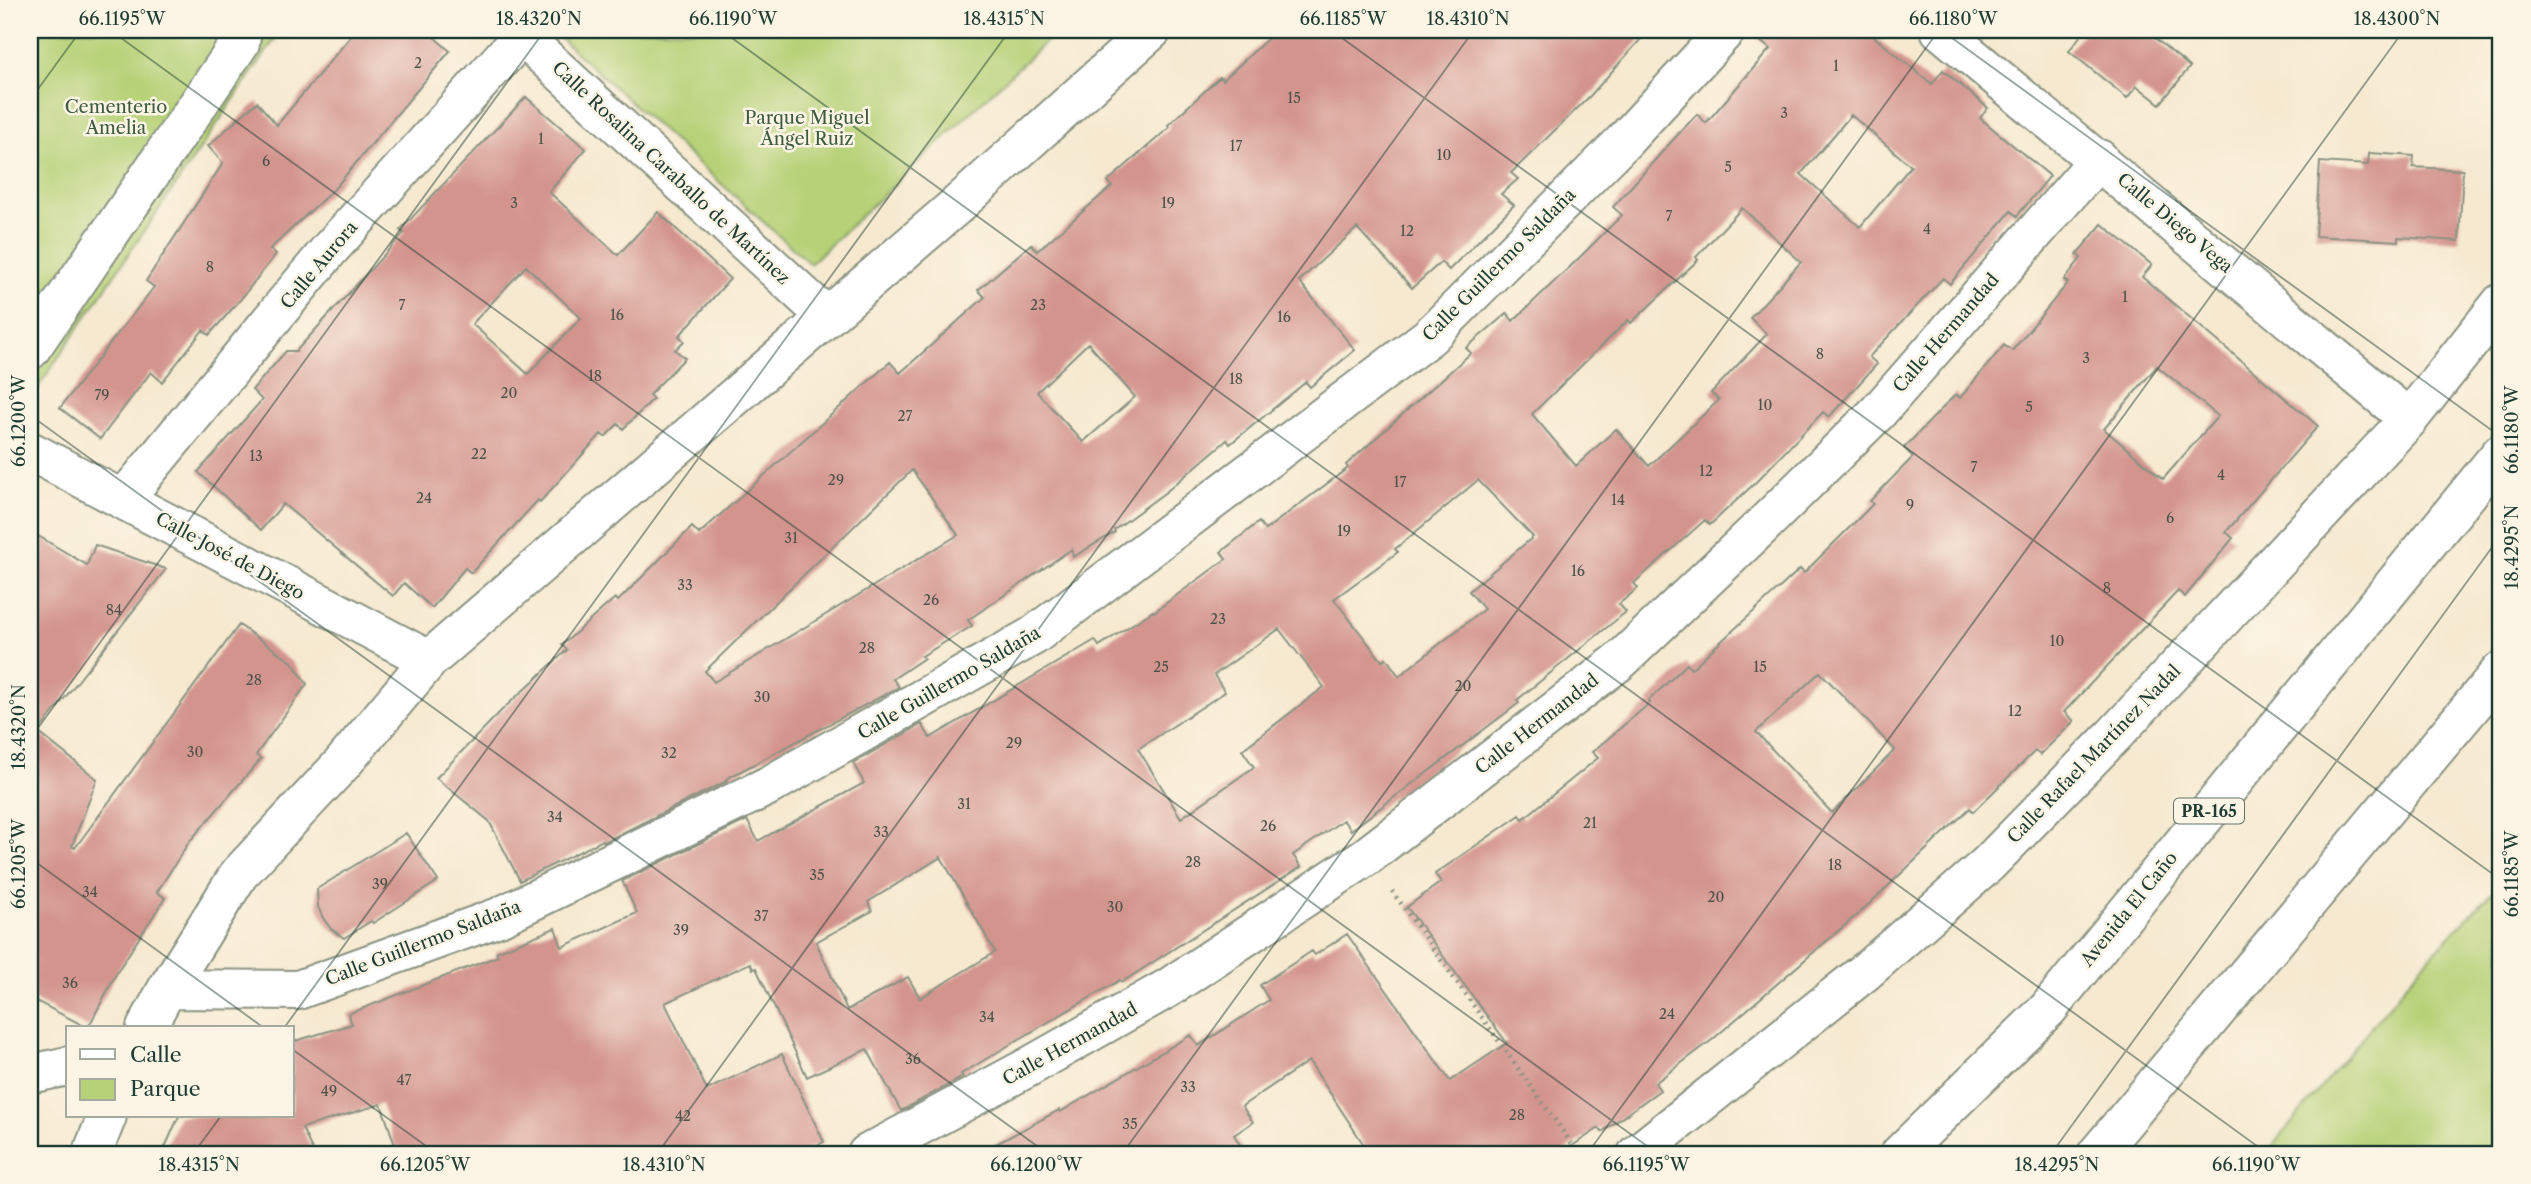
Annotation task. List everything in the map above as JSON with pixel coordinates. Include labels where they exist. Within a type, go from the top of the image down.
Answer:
[{"type":"main road","points":[[30,350],[240,43],[242,30]]},
{"type":"main road","points":[[147,1026],[239,874],[342,764],[429,660],[956,206],[1152,30]]},
{"type":"main road","name":"Calle Guillermo Saldaña","points":[[167,989],[298,990],[499,917],[768,786],[1033,636],[1430,336],[1625,140],[1726,30]]},
{"type":"main road","name":"Calle Diego Vega","points":[[1940,30],[2099,159],[2409,419]]},
{"type":"main road","name":"Calle Rosalina Caraballo de Martínez","points":[[519,33],[826,316]]},
{"type":"main road","name":"Calle Aurora","points":[[123,500],[329,250],[519,33]]},
{"type":"main road","name":"Calle Hermandad","points":[[867,1154],[1013,1076],[1168,988],[1367,856],[1621,660],[1878,412],[2099,159]]},
{"type":"main road","name":"Calle Rafael Martínez Nadal","points":[[1637,1154],[1866,972],[1988,864],[2114,735],[2409,419],[2501,303]]},
{"type":"main road","name":"Calle José de Diego","points":[[30,451],[429,660]]},
{"type":"main road","name":"Avenida El Caño","points":[[1900,1154],[2048,1009],[2501,453]]},
{"type":"main road","points":[[2097,1154],[2501,671]]},
{"type":"main road","points":[[30,1074],[66,1066]]},
{"type":"main road","points":[[92,1154],[106,1118]]},
{"type":"path","points":[[1367,856],[1579,1154]]},
{"type":"green space","name":"Cementerio Amelia","points":[[30,30],[281,30],[30,399]]},
{"type":"green space","name":"Parque Miguel Ángel Ruiz","points":[[551,30],[1058,30],[810,264]]},
{"type":"green space","points":[[2501,883],[2501,1154],[2266,1154],[2422,965]]},
{"type":"building","points":[[356,30],[426,30],[450,51],[335,188],[270,249],[276,254],[209,335],[203,330],[162,382],[151,372],[100,439],[60,408],[154,287],[146,281],[223,163],[208,146],[257,102],[277,125]]},
{"type":"building","points":[[1277,30],[1649,30],[1590,96],[1511,173],[1518,179],[1501,194],[1514,205],[1449,270],[1441,262],[1412,288],[1357,228],[1299,281],[1355,350],[1310,387],[1306,382],[1230,444],[1227,440],[1167,491],[1114,530],[1115,532],[1073,557],[1072,549],[968,620],[972,626],[922,656],[924,658],[893,679],[899,687],[726,779],[727,781],[520,881],[489,821],[436,778],[502,710],[567,650],[562,645],[615,598],[618,601],[692,527],[699,534],[890,362],[900,373],[985,297],[978,290],[1031,244],[1037,251],[1112,186],[1108,181],[1170,127],[1168,125],[1220,77],[1223,80]],"holes":[[[1088,343],[1135,397],[1083,442],[1037,392]],[[912,470],[958,535],[714,682],[705,671]]]},
{"type":"building","points":[[1747,30],[1866,30],[1932,84],[1943,70],[1988,108],[1980,118],[2050,176],[2017,216],[2011,211],[1950,284],[1943,278],[1869,357],[1877,364],[1829,417],[1823,412],[1755,483],[1710,525],[1705,520],[1634,583],[1638,588],[1619,604],[1626,612],[1517,700],[1519,703],[1351,830],[1343,820],[1293,855],[1301,867],[1122,982],[1120,980],[961,1074],[963,1077],[901,1111],[867,1049],[807,1077],[756,968],[753,969],[750,963],[665,1003],[707,1090],[782,1054],[824,1142],[798,1154],[398,1154],[381,1104],[302,1128],[314,1154],[162,1154],[178,1118],[294,1118],[294,1041],[352,1024],[348,1014],[498,956],[496,952],[555,928],[562,947],[637,913],[622,881],[747,820],[758,841],[864,783],[853,763],[922,724],[930,738],[1095,640],[1099,646],[1154,612],[1226,559],[1221,552],[1259,522],[1265,530],[1348,468],[1346,465],[1471,353],[1466,348],[1507,313],[1513,321],[1622,215],[1613,207],[1697,114],[1706,123],[1770,49]],"holes":[[[1851,115],[1911,166],[1860,227],[1801,174]],[[1742,208],[1801,262],[1750,318],[1767,334],[1711,393],[1719,400],[1649,466],[1616,429],[1576,466],[1532,414],[1628,320],[1631,323],[1698,260],[1696,257]],[[1478,480],[1533,537],[1469,591],[1484,609],[1399,676],[1386,658],[1382,661],[1334,599],[1398,552],[1395,549]],[[1279,629],[1324,687],[1242,750],[1254,767],[1181,818],[1138,749],[1225,692],[1214,675]],[[941,857],[995,952],[920,998],[908,977],[847,1010],[816,942],[872,911],[868,902]]]},
{"type":"building","points":[[2085,30],[2145,30],[2190,67],[2160,104],[2137,86],[2127,98],[2069,51]]},
{"type":"building","points":[[526,97],[586,149],[549,192],[618,255],[658,212],[730,279],[679,336],[684,341],[675,350],[685,358],[649,395],[653,399],[623,429],[618,424],[605,437],[601,434],[471,573],[465,568],[432,608],[404,583],[393,596],[283,504],[261,530],[198,472],[262,400],[252,390],[286,351],[296,351],[404,233],[400,230]],"holes":[[[526,266],[581,318],[528,374],[472,324]]]},
{"type":"building","points":[[2369,153],[2414,156],[2413,167],[2463,170],[2459,241],[2398,237],[2398,241],[2315,236],[2320,162],[2368,165]]},
{"type":"building","points":[[2102,224],[2152,265],[2142,277],[2318,426],[2226,532],[2233,538],[2185,597],[2178,591],[2064,712],[2074,721],[2040,755],[2035,751],[1973,812],[1970,808],[1866,907],[1712,1040],[1655,1083],[1660,1090],[1602,1132],[1599,1128],[1560,1154],[1370,1154],[1309,1061],[1242,1106],[1253,1122],[1234,1135],[1246,1154],[978,1154],[1059,1110],[1060,1112],[1191,1035],[1198,1046],[1269,1000],[1260,985],[1312,951],[1315,955],[1347,934],[1450,1081],[1507,1043],[1407,907],[1441,882],[1435,874],[1520,815],[1523,819],[1598,758],[1592,752],[1650,703],[1648,701],[1687,664],[1691,669],[1800,569],[1804,573],[1873,504],[1870,501],[1913,457],[1904,448],[1956,394],[1960,398],[2004,345],[2012,351],[2068,283],[2064,280],[2081,258],[2077,254]],"holes":[[[2157,366],[2218,416],[2163,479],[2104,429]],[[1820,672],[1895,750],[1832,813],[1756,732]]]},
{"type":"building","points":[[30,531],[87,565],[95,545],[166,569],[38,732],[97,779],[72,846],[75,848],[239,625],[292,662],[307,684],[256,755],[261,759],[189,842],[157,892],[165,898],[117,972],[89,1026],[84,1026],[30,998]]},
{"type":"building","points":[[406,833],[438,881],[373,923],[371,921],[344,938],[331,929],[323,918],[318,907],[317,889]]}]
